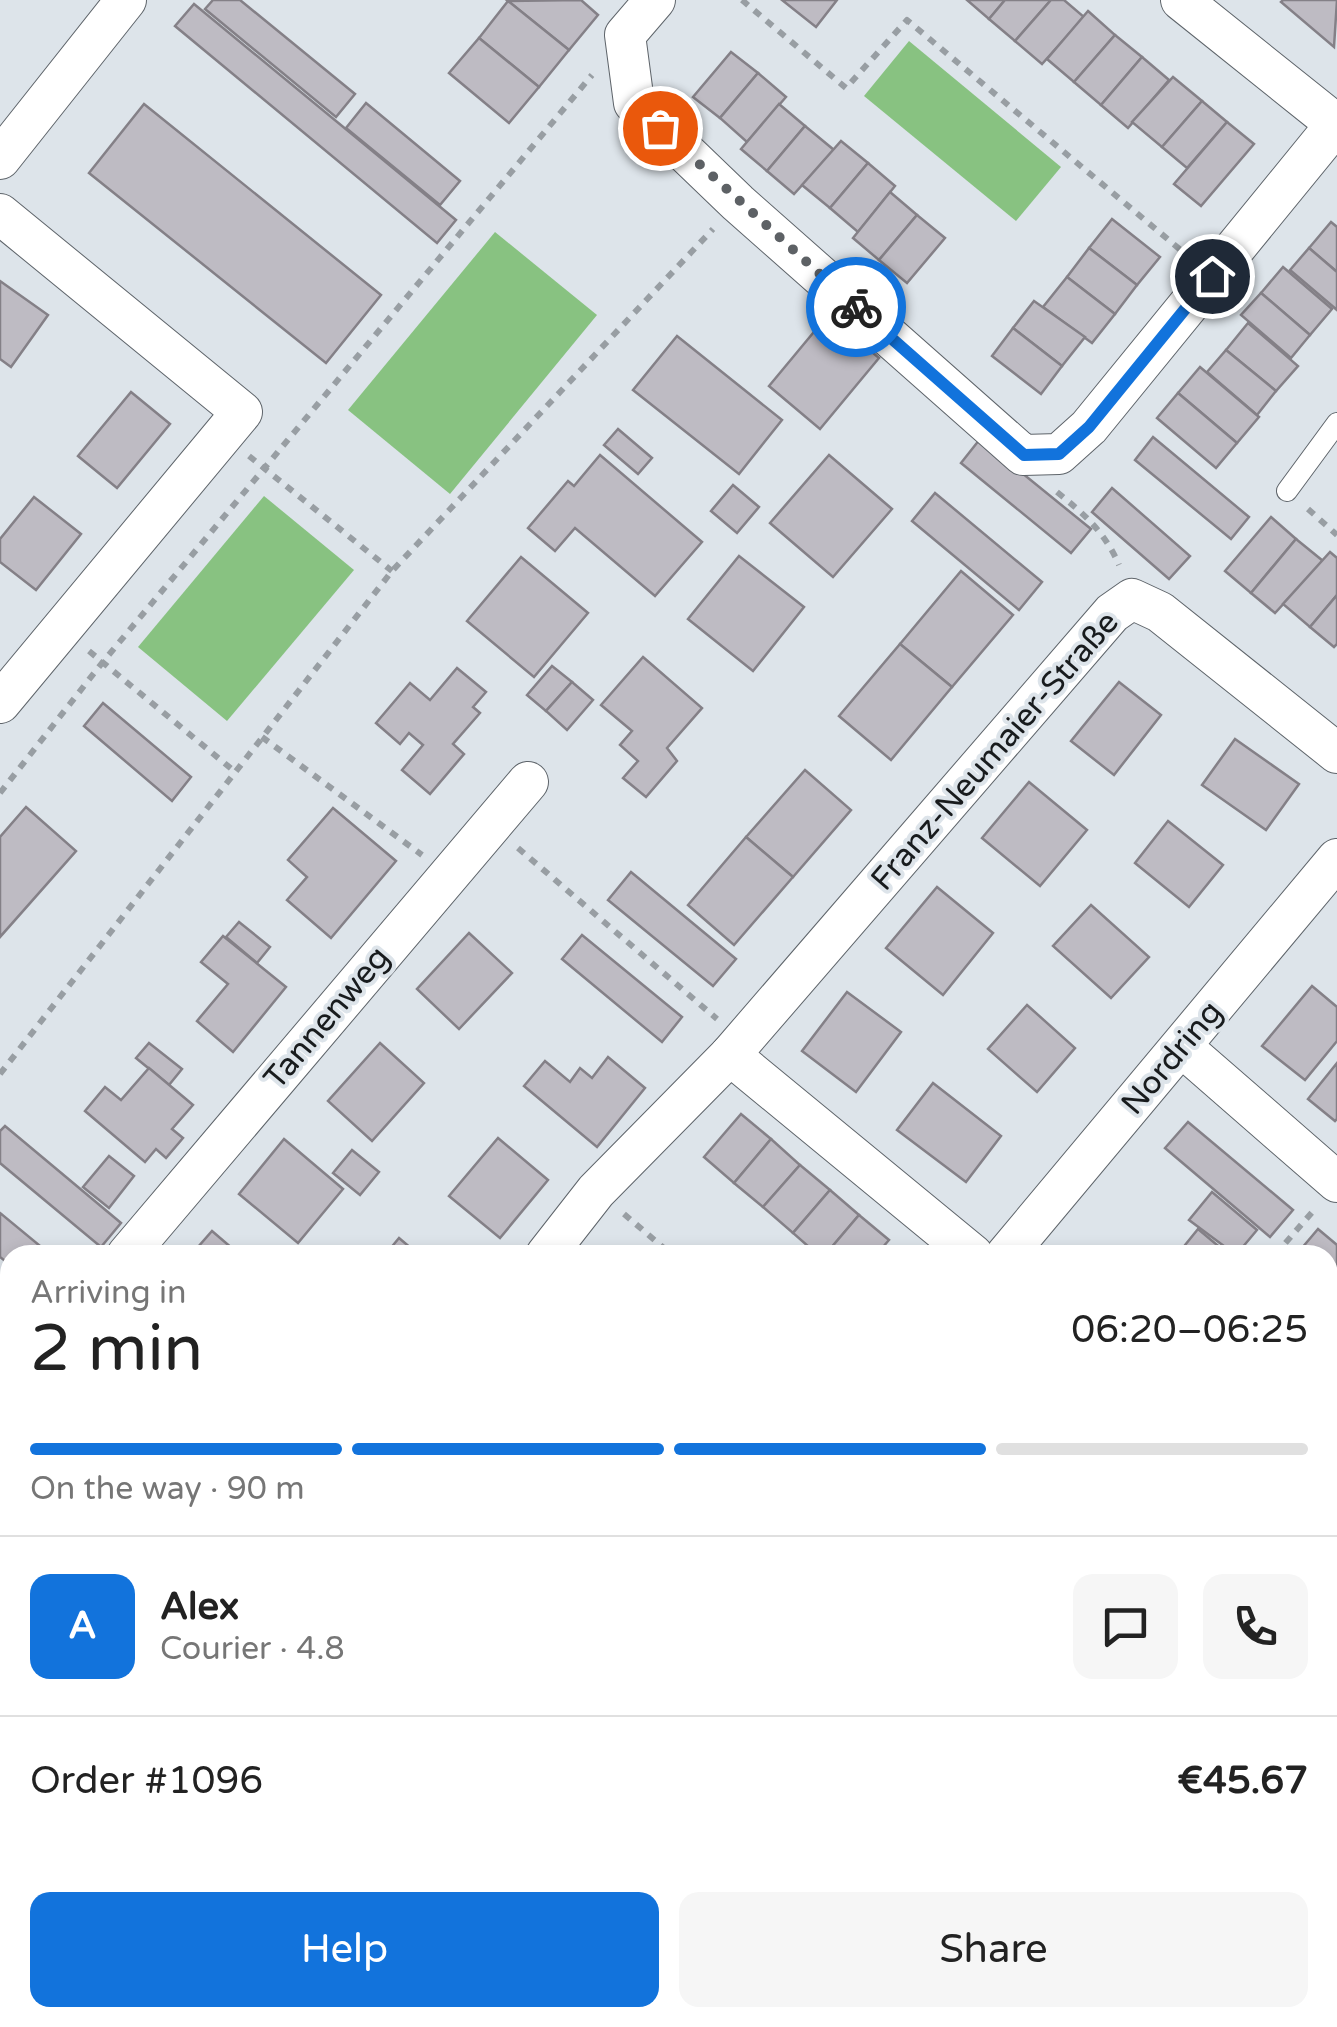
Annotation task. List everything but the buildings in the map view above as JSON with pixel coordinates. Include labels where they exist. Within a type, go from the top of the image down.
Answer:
[{"type":"street","points":[[0,159],[126,0]]},
{"type":"street","points":[[655,0],[625,35],[634,103],[738,203],[1024,455],[1059,454],[1089,427],[1337,124],[1182,0]]},
{"type":"street","points":[[0,214],[242,412],[0,703]]},
{"type":"street","name":"Franz-Neumaier-Straße","points":[[554,1245],[596,1191],[730,1056],[1112,613],[1132,599],[1160,612],[1337,753]]},
{"type":"street","name":"Tannenweg","points":[[135,1245],[528,782]]},
{"type":"street","name":"Nordring","points":[[1014,1245],[1337,860]]},
{"type":"street","points":[[1182,1047],[1337,1182]]},
{"type":"street","points":[[730,1056],[961,1245]]},
{"type":"lane","points":[[1287,491],[1337,423]]},
{"type":"path","points":[[742,0],[846,88],[907,20],[1212,276]]},
{"type":"path","points":[[0,792],[102,663],[625,35]]},
{"type":"path","points":[[0,1074],[392,571],[738,203]]},
{"type":"path","points":[[224,435],[392,571]]},
{"type":"path","points":[[1024,455],[1038,476],[1092,520],[1110,544],[1132,599]]},
{"type":"path","points":[[1287,491],[1337,534]]},
{"type":"path","points":[[64,628],[234,772]]},
{"type":"path","points":[[262,737],[448,875]]},
{"type":"path","points":[[490,825],[718,1019],[730,1056]]},
{"type":"path","points":[[1283,1245],[1337,1182]]},
{"type":"path","points":[[596,1191],[660,1245]]},
{"type":"green space","points":[[909,41],[1061,167],[1016,221],[864,96]]},
{"type":"green space","points":[[495,232],[597,315],[450,494],[348,410]]},
{"type":"green space","points":[[264,496],[354,570],[227,721],[138,647]]},
{"type":"way so far","points":[[660,128],[856,307]]},
{"type":"route","points":[[856,307],[1024,455],[1059,454],[1089,427],[1212,276]]}]
